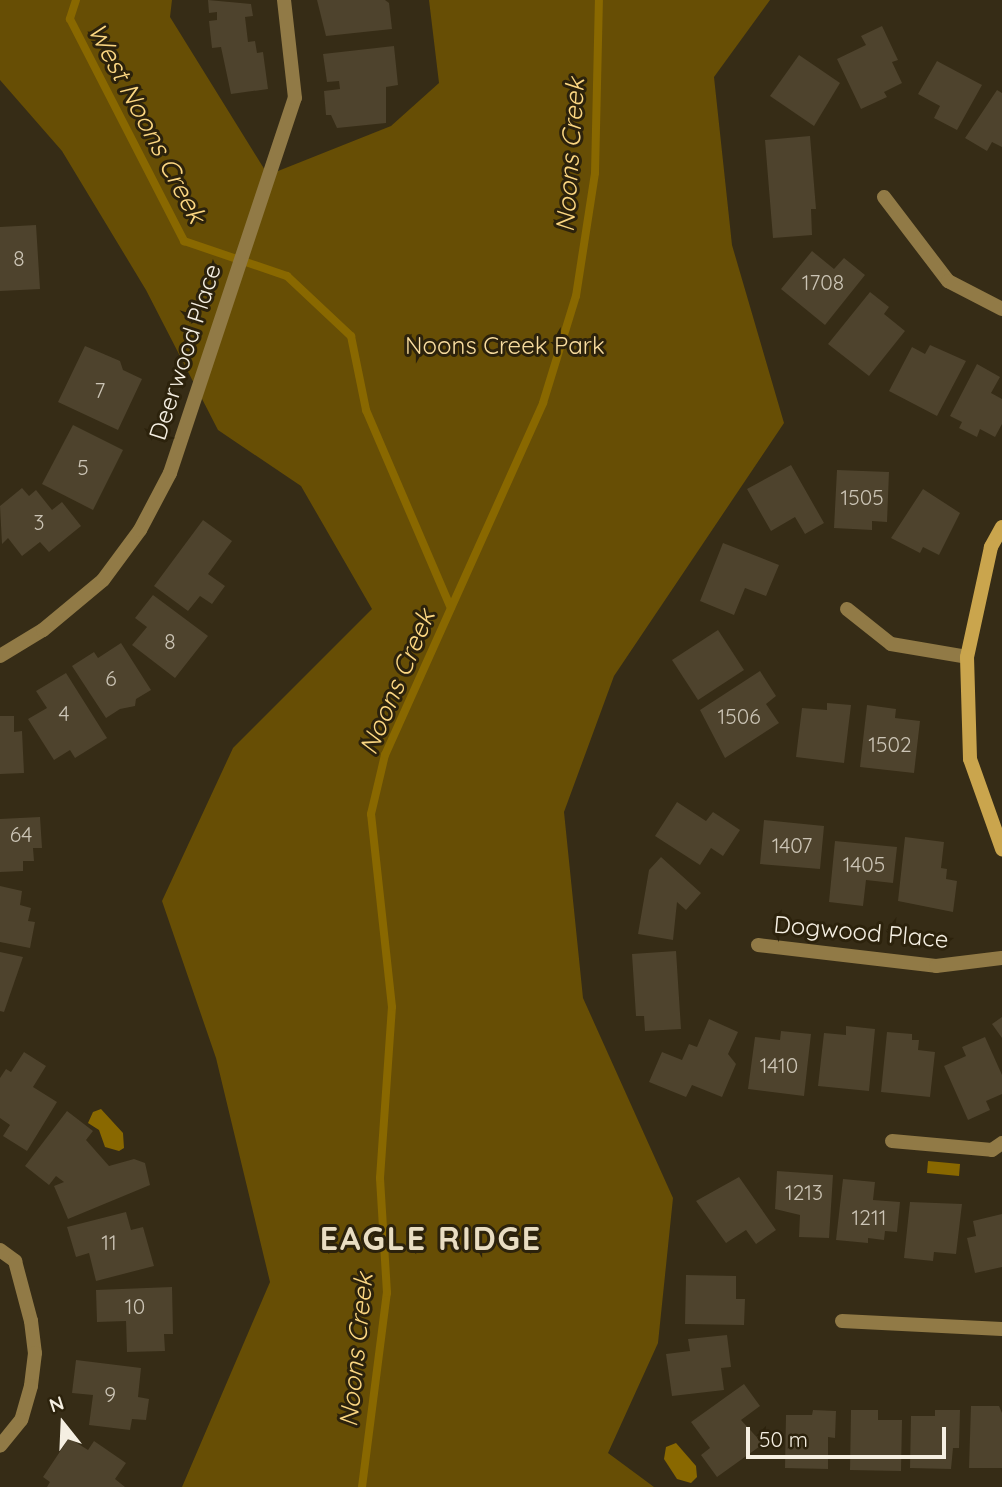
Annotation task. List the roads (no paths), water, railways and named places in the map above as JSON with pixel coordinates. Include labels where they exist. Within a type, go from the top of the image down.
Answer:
[{"type":"street","name":"Deerwood Place","points":[[0,656],[75,607],[103,580],[140,530],[170,473],[295,98],[284,0]]},
{"type":"street","points":[[884,197],[948,281],[1002,309]]},
{"type":"street","points":[[1002,527],[991,547],[967,657],[970,759],[1002,849]]},
{"type":"street","points":[[848,609],[891,644],[967,657]]},
{"type":"street","name":"Dogwood Place","points":[[758,946],[936,966],[1002,958]]},
{"type":"street","points":[[892,1141],[992,1150],[1002,1143]]},
{"type":"street","points":[[0,1250],[15,1261],[32,1321],[34,1353],[32,1386],[21,1420],[0,1446]]},
{"type":"street","points":[[842,1321],[1002,1329]]},
{"type":"waterway","name":"West Noons Creek","points":[[76,0],[70,19],[184,241],[287,276],[351,336],[366,410],[451,608]]},
{"type":"waterway","name":"Noons Creek","points":[[362,1487],[387,1293],[380,1178],[392,1007],[371,814],[385,755],[543,403],[576,296],[595,173],[599,0]]},
{"type":"district","name":"EAGLE RIDGE","points":[[431,1238]]},
{"type":"park label","name":"Noons Creek Park","points":[[505,346]]}]
